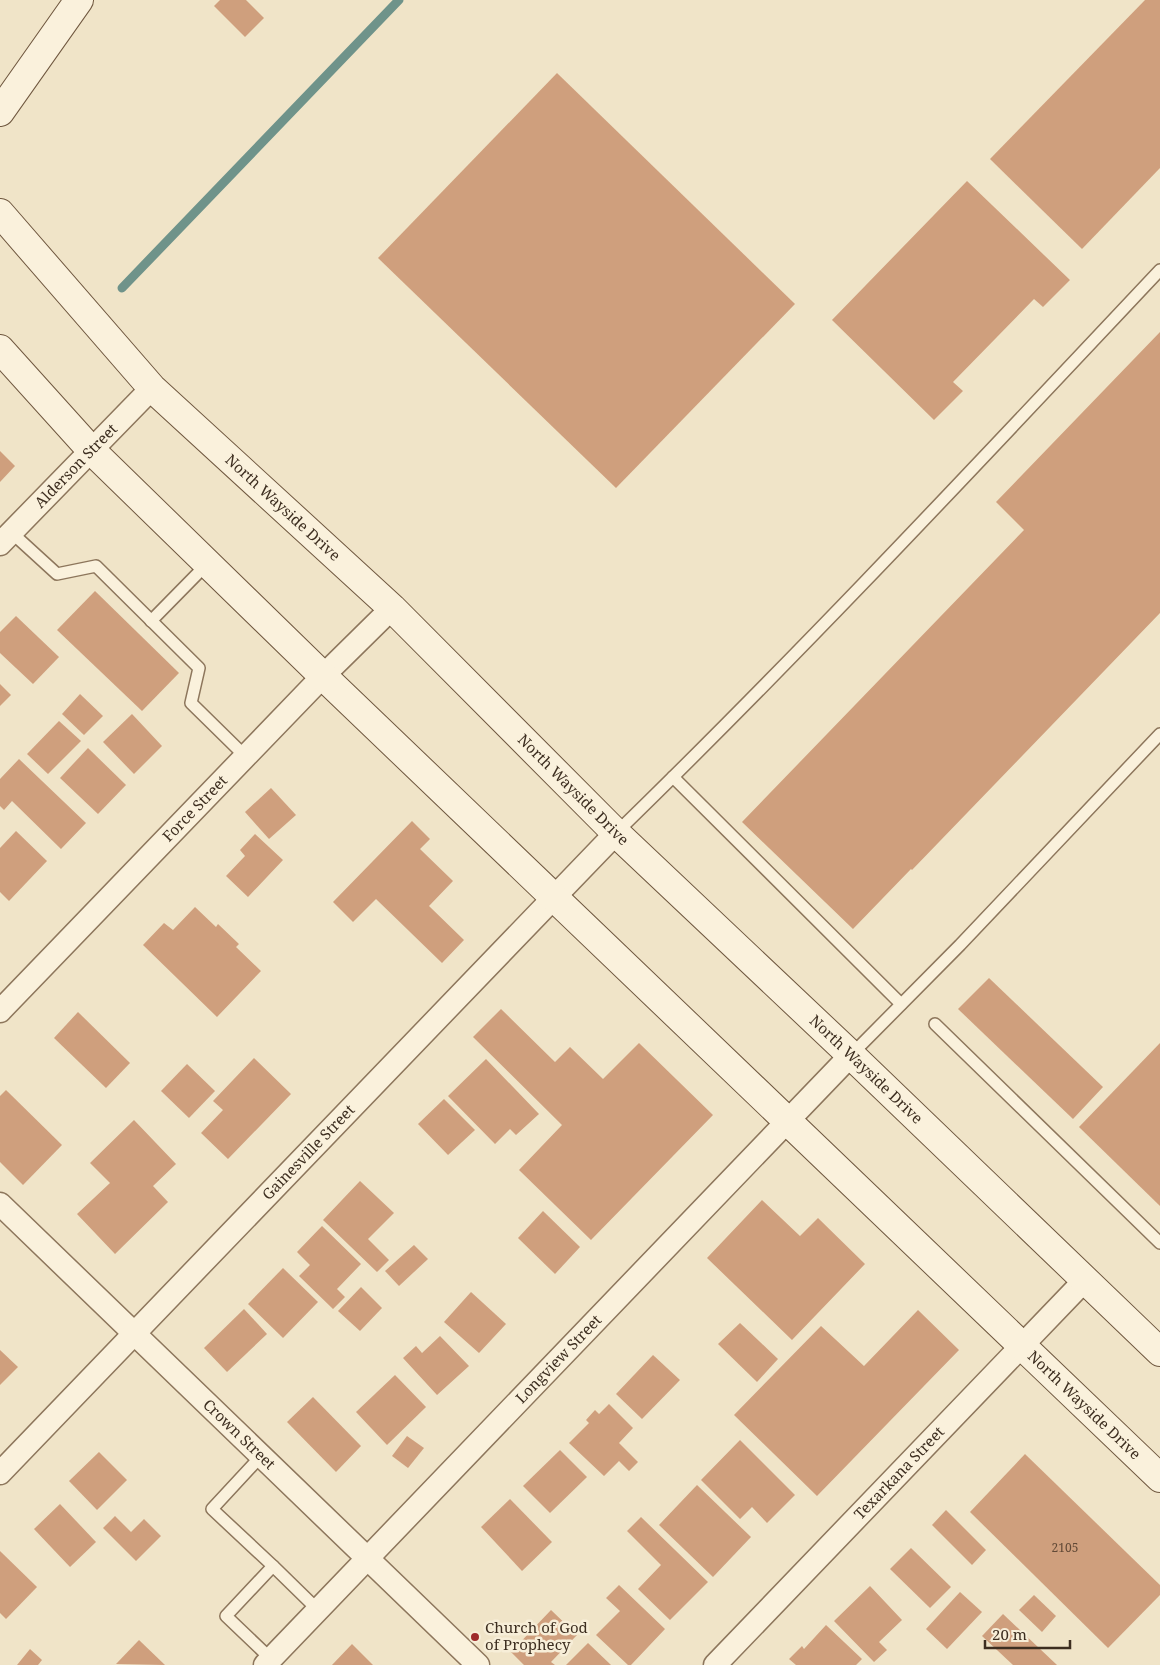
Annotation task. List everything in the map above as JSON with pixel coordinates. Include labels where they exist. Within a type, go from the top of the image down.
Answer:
[{"type":"main road","points":[[0,112],[79,0]]},
{"type":"main road","name":"North Wayside Drive","points":[[0,213],[152,388],[392,608],[616,833],[851,1055],[1160,1352]]},
{"type":"main road","name":"North Wayside Drive","points":[[0,348],[91,450],[207,564],[1160,1478]]},
{"type":"street","name":"Alderson Street","points":[[6,538],[152,388]]},
{"type":"street","name":"Force Street","points":[[0,1011],[323,676],[392,608]]},
{"type":"street","name":"Gainesville Street","points":[[0,1473],[616,833]]},
{"type":"street","name":"Longview Street","points":[[268,1662],[851,1055]]},
{"type":"street","name":"Crown Street","points":[[0,1204],[478,1665]]},
{"type":"street","name":"Texarkana Street","points":[[715,1665],[1084,1281]]},
{"type":"lane","points":[[616,833],[938,505],[1160,270]]},
{"type":"lane","points":[[6,538],[57,574],[96,566],[199,668],[190,703],[246,757]]},
{"type":"lane","points":[[152,621],[207,564]]},
{"type":"lane","points":[[851,1055],[967,938],[1160,734]]},
{"type":"lane","points":[[673,777],[902,1004]]},
{"type":"lane","points":[[935,1024],[1160,1243]]},
{"type":"lane","points":[[262,1455],[212,1509],[318,1610]]},
{"type":"lane","points":[[268,1662],[226,1616],[273,1566]]},
{"type":"building","points":[[220,0],[246,0],[264,18],[245,37],[214,6]]},
{"type":"building","points":[[1145,0],[1160,0],[1160,168],[1082,249],[990,159]]},
{"type":"building","points":[[557,73],[795,304],[616,488],[378,258]]},
{"type":"building","points":[[967,181],[1070,280],[1043,307],[1034,299],[953,382],[963,391],[934,420],[832,320]]},
{"type":"building","points":[[1160,332],[1160,613],[853,929],[742,822],[1024,530],[996,502]]},
{"type":"building","points":[[0,451],[15,466],[0,482]]},
{"type":"building","points":[[95,591],[179,673],[142,711],[57,630]]},
{"type":"building","points":[[16,616],[59,657],[33,684],[0,653],[0,632]]},
{"type":"building","points":[[0,684],[11,695],[0,706]]},
{"type":"building","points":[[80,694],[103,716],[84,735],[62,714]]},
{"type":"building","points":[[132,714],[162,746],[134,774],[103,742]]},
{"type":"building","points":[[59,721],[81,741],[48,774],[27,754]]},
{"type":"building","points":[[88,748],[126,785],[98,814],[60,778]]},
{"type":"building","points":[[19,759],[86,823],[61,849],[12,801],[4,810],[0,806],[0,779]]},
{"type":"building","points":[[271,788],[296,815],[269,839],[245,812]]},
{"type":"building","points":[[412,821],[430,839],[420,849],[453,881],[429,906],[464,940],[442,963],[376,899],[353,922],[333,902]]},
{"type":"building","points":[[16,831],[47,861],[9,901],[0,892],[0,848]]},
{"type":"building","points":[[255,834],[283,860],[248,897],[226,876],[245,856],[240,850]]},
{"type":"building","points":[[195,907],[216,927],[218,924],[239,944],[236,947],[261,971],[217,1017],[143,945],[164,923],[173,930]]},
{"type":"building","points":[[989,978],[1103,1087],[1073,1119],[958,1009]]},
{"type":"building","points":[[501,1009],[555,1062],[570,1047],[603,1079],[639,1043],[713,1115],[591,1240],[519,1170],[562,1125],[473,1037]]},
{"type":"building","points":[[78,1012],[130,1063],[106,1088],[54,1038]]},
{"type":"building","points":[[1160,1043],[1160,1206],[1079,1127]]},
{"type":"building","points":[[254,1058],[291,1094],[228,1159],[201,1133],[223,1110],[213,1101]]},
{"type":"building","points":[[486,1059],[539,1114],[516,1135],[510,1129],[495,1144],[448,1096]]},
{"type":"building","points":[[187,1064],[215,1091],[189,1118],[161,1091]]},
{"type":"building","points":[[6,1090],[62,1145],[23,1185],[0,1162],[0,1096]]},
{"type":"building","points":[[444,1099],[475,1130],[448,1155],[418,1124]]},
{"type":"building","points":[[134,1120],[176,1164],[153,1186],[168,1202],[115,1254],[77,1214],[110,1183],[90,1163]]},
{"type":"building","points":[[360,1181],[394,1213],[368,1239],[389,1260],[377,1272],[323,1220]]},
{"type":"building","points":[[762,1200],[800,1236],[818,1218],[865,1264],[792,1340],[707,1258]]},
{"type":"building","points":[[543,1211],[580,1247],[555,1274],[518,1238]]},
{"type":"building","points":[[322,1226],[361,1264],[337,1289],[345,1297],[333,1309],[299,1276],[310,1265],[297,1252]]},
{"type":"building","points":[[414,1245],[428,1259],[399,1286],[385,1271]]},
{"type":"building","points":[[283,1268],[318,1302],[283,1338],[248,1304]]},
{"type":"building","points":[[361,1287],[382,1308],[360,1331],[338,1311]]},
{"type":"building","points":[[471,1292],[506,1324],[479,1353],[444,1322]]},
{"type":"building","points":[[244,1309],[267,1334],[227,1372],[204,1348]]},
{"type":"building","points":[[918,1310],[959,1350],[817,1496],[734,1415],[821,1326],[864,1366]]},
{"type":"building","points":[[740,1323],[778,1359],[757,1382],[718,1344]]},
{"type":"building","points":[[440,1336],[469,1366],[437,1395],[403,1358],[416,1346],[422,1353]]},
{"type":"building","points":[[0,1350],[18,1367],[0,1385]]},
{"type":"building","points":[[653,1355],[680,1380],[642,1419],[616,1394]]},
{"type":"building","points":[[395,1375],[426,1407],[387,1445],[356,1412]]},
{"type":"building","points":[[313,1397],[361,1446],[336,1472],[287,1422]]},
{"type":"building","points":[[609,1404],[633,1428],[619,1443],[638,1462],[629,1471],[619,1461],[604,1476],[569,1443],[589,1423],[586,1420],[595,1410],[599,1414]]},
{"type":"building","points":[[407,1436],[424,1448],[408,1468],[392,1456]]},
{"type":"building","points":[[740,1440],[795,1495],[767,1523],[752,1507],[740,1519],[701,1480]]},
{"type":"building","points":[[560,1450],[587,1477],[550,1513],[523,1486]]},
{"type":"building","points":[[99,1452],[127,1480],[97,1510],[69,1481]]},
{"type":"building","points":[[1025,1454],[1160,1585],[1160,1595],[1108,1648],[970,1512]]},
{"type":"building","points":[[697,1485],[751,1537],[713,1577],[659,1525]]},
{"type":"building","points":[[510,1499],[552,1542],[522,1571],[481,1527]]},
{"type":"building","points":[[60,1504],[96,1542],[70,1567],[34,1529]]},
{"type":"building","points":[[946,1510],[986,1550],[972,1565],[932,1525]]},
{"type":"building","points":[[115,1516],[131,1532],[144,1519],[161,1536],[136,1561],[103,1528]]},
{"type":"building","points":[[641,1517],[708,1582],[670,1620],[638,1589],[661,1565],[627,1531]]},
{"type":"building","points":[[911,1548],[951,1587],[930,1608],[890,1569]]},
{"type":"building","points":[[0,1551],[37,1587],[6,1619],[0,1613]]},
{"type":"building","points":[[619,1585],[665,1629],[631,1665],[628,1665],[596,1635],[620,1611],[606,1598]]},
{"type":"building","points":[[870,1586],[902,1620],[879,1642],[887,1650],[874,1662],[834,1621]]},
{"type":"building","points":[[960,1592],[982,1612],[947,1649],[926,1629]]},
{"type":"building","points":[[1034,1595],[1056,1616],[1042,1632],[1019,1610]]},
{"type":"building","points":[[551,1610],[577,1635],[551,1662],[555,1665],[524,1665],[511,1652]]},
{"type":"building","points":[[1003,1614],[1057,1665],[1013,1665],[982,1636]]},
{"type":"building","points":[[826,1625],[862,1659],[856,1665],[796,1665],[789,1659],[802,1646],[804,1649]]},
{"type":"building","points":[[139,1640],[165,1665],[116,1664]]},
{"type":"building","points":[[588,1643],[611,1665],[566,1665]]},
{"type":"building","points":[[352,1644],[373,1665],[332,1665]]},
{"type":"building","points":[[30,1649],[42,1660],[38,1665],[17,1665]]},
{"type":"waterway","points":[[122,288],[399,0]]},
{"type":"place","name":"Church of God of Prophecy","points":[[475,1637]]}]
